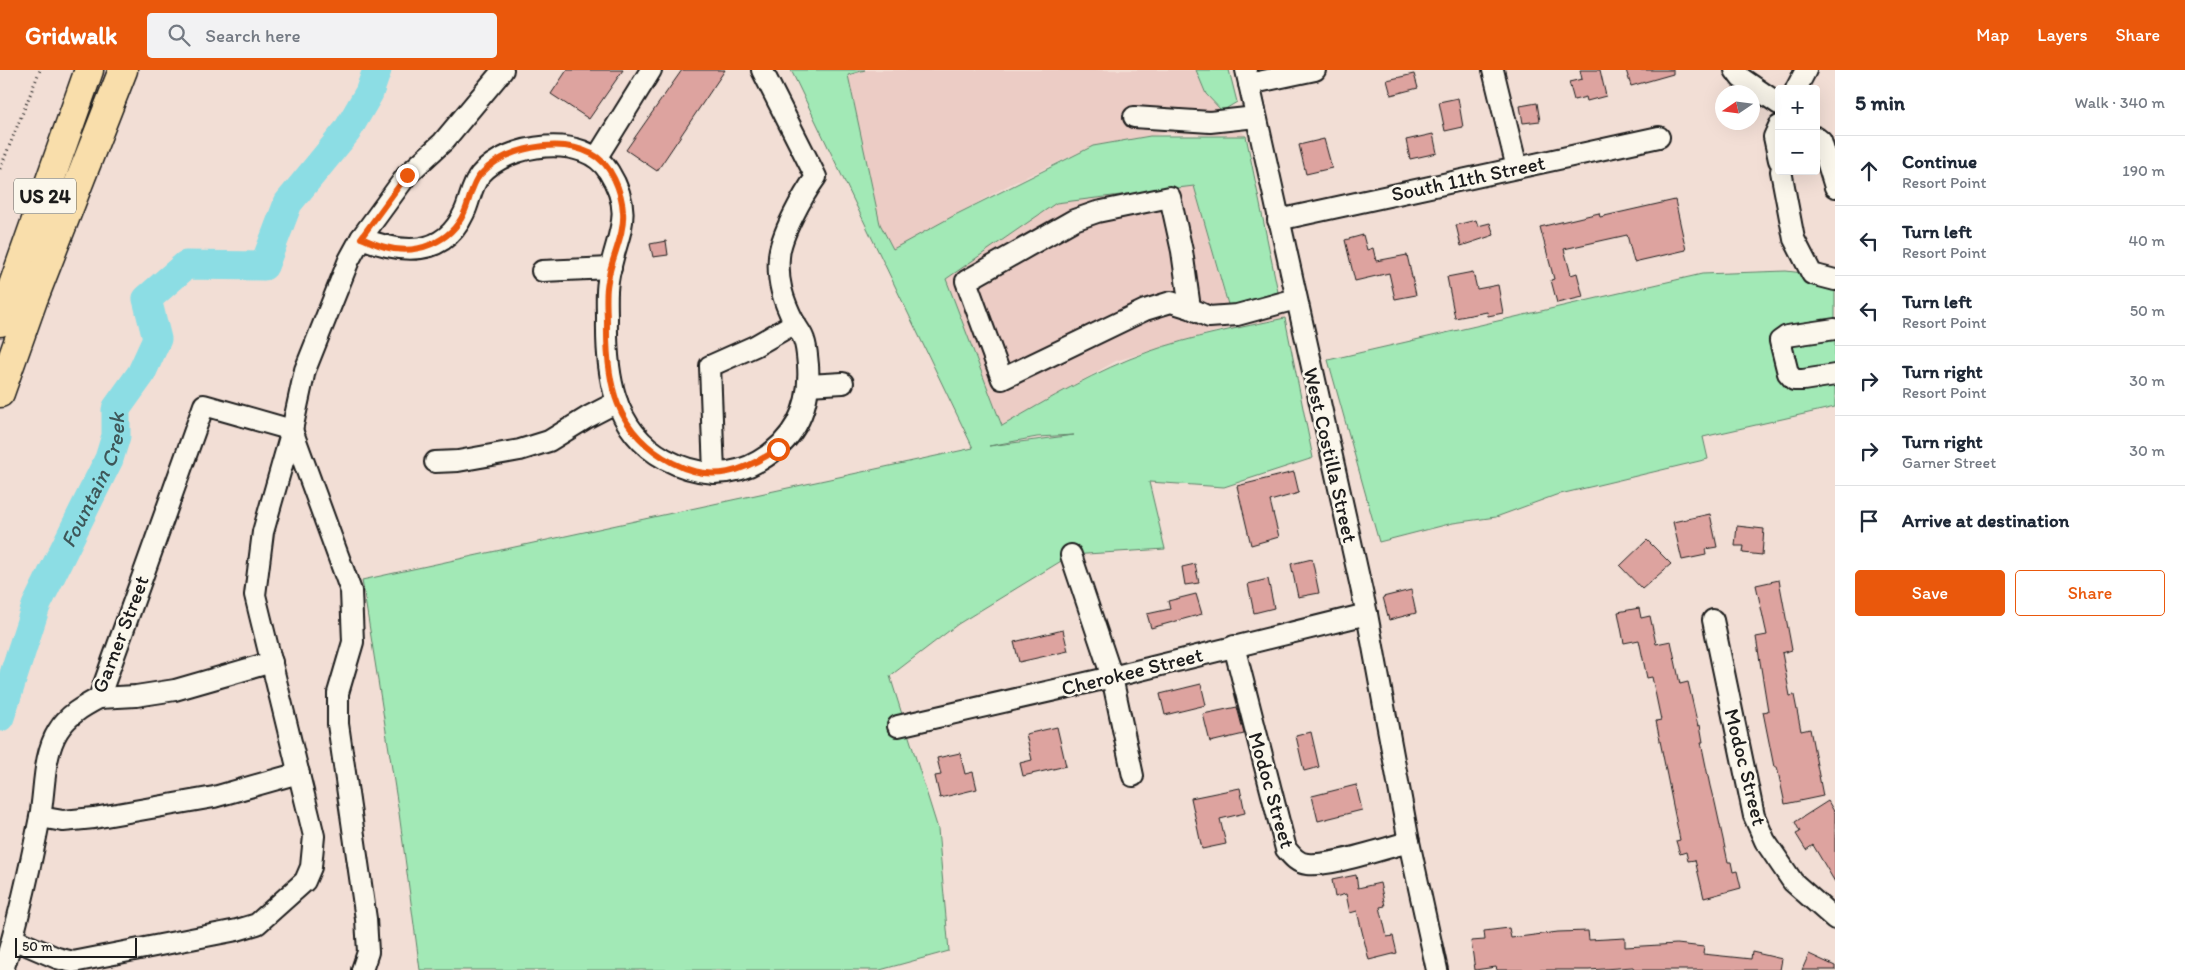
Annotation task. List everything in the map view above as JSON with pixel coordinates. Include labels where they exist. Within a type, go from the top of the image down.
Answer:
[{"type":"highway","name":"US 24","points":[[0,322],[89,70]]},
{"type":"highway","name":"US 24","points":[[0,393],[37,290],[123,70]]},
{"type":"street","points":[[13,940],[57,958],[74,962],[237,930],[257,924],[305,881],[311,867],[314,836],[255,595],[263,532],[292,430],[305,370],[348,260],[361,238],[407,175],[443,142],[502,70]]},
{"type":"street","points":[[597,157],[650,70]]},
{"type":"street","points":[[361,238],[386,248],[399,250],[411,250],[437,242],[457,226],[465,212],[473,185],[480,175],[503,157],[542,147],[563,146],[594,154],[607,168],[620,190],[624,213],[621,233],[607,283],[606,358],[617,402],[627,421],[652,452],[676,465],[694,471],[714,473],[730,473],[748,468],[778,449],[790,436],[801,417],[808,385],[807,353],[804,339],[781,295],[778,280],[779,253],[793,216],[816,177],[762,70]]},
{"type":"street","points":[[1247,77],[1315,70]]},
{"type":"street","points":[[1493,70],[1517,168]]},
{"type":"street","points":[[1735,70],[1741,78],[1775,101]]},
{"type":"street","points":[[1798,85],[1806,70]]},
{"type":"street","name":"West Costilla Street","points":[[1247,77],[1367,614],[1409,842]]},
{"type":"street","points":[[1134,117],[1210,122],[1256,117]]},
{"type":"street","name":"South 11th Street","points":[[1278,220],[1659,137]]},
{"type":"street","points":[[1820,139],[1835,188]]},
{"type":"street","points":[[1782,175],[1794,239],[1812,274],[1835,280]]},
{"type":"street","points":[[1190,308],[1182,250],[1170,197],[1097,212],[1074,220],[966,281],[1002,379],[1145,310],[1171,302],[1209,317],[1237,315],[1296,299]]},
{"type":"street","points":[[542,271],[610,268]]},
{"type":"street","points":[[714,473],[710,366],[755,346],[795,323]]},
{"type":"street","points":[[1835,329],[1787,336],[1780,341],[1788,373],[1794,380],[1835,374]]},
{"type":"street","points":[[808,385],[843,383]]},
{"type":"street","points":[[435,462],[491,456],[528,448],[549,441],[617,402]]},
{"type":"street","name":"Garner Street","points":[[3,970],[13,940],[40,817],[49,756],[57,732],[72,713],[99,698],[204,405],[292,430]]},
{"type":"street","points":[[292,430],[351,591],[353,642],[338,693],[338,724],[366,919],[368,952],[362,970]]},
{"type":"street","points":[[1071,555],[1112,676],[1134,776]]},
{"type":"street","name":"Cherokee Street","points":[[898,726],[1367,614]]},
{"type":"street","name":"Modoc Street","points":[[1712,620],[1754,816],[1765,841],[1793,882],[1835,919]]},
{"type":"street","name":"Modoc Street","points":[[1234,646],[1249,711],[1286,849],[1294,859],[1306,864],[1324,863],[1409,842]]},
{"type":"street","points":[[99,698],[136,696],[175,690],[272,662]]},
{"type":"street","points":[[40,817],[63,821],[94,818],[214,797],[299,773]]},
{"type":"street","points":[[1409,842],[1437,970]]},
{"type":"path","points":[[0,169],[40,70]]},
{"type":"shaded area","points":[[865,70],[1196,70],[1206,94],[1246,136],[1166,133],[1093,146],[1009,185],[893,250],[880,224],[848,75]]},
{"type":"shaded area","points":[[1194,186],[1228,308],[1278,292],[1285,318],[1216,331],[1116,361],[1002,426],[946,279],[1056,203],[1090,193]]},
{"type":"green space","points":[[791,70],[865,70],[848,75],[880,224],[893,249],[955,215],[1093,146],[1150,136],[1246,136],[1278,292],[1229,308],[1194,186],[1056,203],[946,279],[1002,426],[1110,367],[1129,359],[1182,341],[1285,318],[1313,458],[1224,487],[1149,482],[1165,549],[1071,555],[958,624],[890,676],[938,829],[949,951],[880,970],[420,970],[399,813],[362,580],[973,448]],"holes":[[[1074,435],[989,446],[1037,437]]]},
{"type":"green space","points":[[1196,70],[1229,70],[1237,102],[1222,111],[1206,94]]},
{"type":"green space","points":[[1786,271],[1812,274],[1835,289],[1835,407],[1703,437],[1708,459],[1556,495],[1496,517],[1453,523],[1379,542],[1328,360],[1702,274]]},
{"type":"building","points":[[567,70],[623,70],[589,119],[551,94]]},
{"type":"building","points":[[682,70],[725,70],[657,171],[626,150]]},
{"type":"building","points":[[1580,70],[1600,70],[1606,96],[1587,101],[1586,97],[1574,100],[1569,82],[1582,79]]},
{"type":"building","points":[[1626,70],[1673,70],[1673,74],[1631,86]]},
{"type":"building","points":[[1414,74],[1418,88],[1391,95],[1387,80]]},
{"type":"building","points":[[1458,98],[1463,127],[1445,131],[1439,102]]},
{"type":"building","points":[[1537,103],[1540,121],[1523,123],[1520,106]]},
{"type":"building","points":[[1433,134],[1437,153],[1410,159],[1406,140]]},
{"type":"building","points":[[1324,139],[1332,168],[1306,174],[1299,145]]},
{"type":"building","points":[[1675,200],[1686,250],[1634,262],[1627,235],[1564,249],[1571,275],[1577,273],[1583,297],[1557,303],[1551,280],[1554,279],[1540,227],[1599,213],[1600,217]]},
{"type":"building","points":[[1476,220],[1478,226],[1490,223],[1494,235],[1461,246],[1456,225]]},
{"type":"building","points":[[1363,235],[1367,250],[1373,248],[1376,261],[1407,255],[1416,295],[1395,299],[1389,273],[1355,281],[1345,240]]},
{"type":"building","points":[[666,241],[668,255],[653,257],[650,244]]},
{"type":"building","points":[[1473,272],[1477,289],[1498,285],[1503,313],[1488,316],[1487,312],[1455,318],[1447,277]]},
{"type":"building","points":[[1294,472],[1299,493],[1270,501],[1279,537],[1251,545],[1237,486]]},
{"type":"building","points":[[1710,514],[1717,547],[1705,549],[1706,555],[1682,560],[1673,522]]},
{"type":"building","points":[[1737,526],[1764,529],[1762,555],[1743,553],[1744,546],[1735,546]]},
{"type":"building","points":[[1647,540],[1671,564],[1642,589],[1620,566]]},
{"type":"building","points":[[1312,559],[1319,593],[1298,597],[1291,564]]},
{"type":"building","points":[[1195,564],[1199,583],[1185,585],[1182,567]]},
{"type":"building","points":[[1268,579],[1274,608],[1254,613],[1248,584]]},
{"type":"building","points":[[1779,580],[1792,650],[1782,653],[1790,696],[1794,695],[1801,731],[1810,729],[1823,796],[1785,804],[1777,767],[1774,767],[1763,712],[1768,711],[1756,637],[1767,635],[1756,585]]},
{"type":"building","points":[[1411,590],[1416,613],[1389,620],[1383,597]]},
{"type":"building","points":[[1196,594],[1202,614],[1151,628],[1147,614],[1170,609],[1168,601]]},
{"type":"building","points":[[1639,608],[1641,618],[1650,616],[1656,644],[1671,641],[1680,684],[1688,682],[1698,726],[1700,725],[1703,742],[1701,742],[1728,862],[1731,862],[1733,872],[1737,871],[1741,888],[1704,898],[1695,860],[1688,861],[1686,852],[1680,854],[1676,841],[1680,840],[1656,721],[1661,720],[1652,677],[1647,678],[1639,640],[1624,643],[1618,612]]},
{"type":"building","points":[[1063,630],[1068,651],[1019,662],[1014,642]]},
{"type":"building","points":[[1201,684],[1206,705],[1165,715],[1160,694]]},
{"type":"building","points":[[1237,707],[1244,734],[1210,742],[1203,714]]},
{"type":"building","points":[[1057,727],[1066,766],[1023,776],[1020,763],[1032,760],[1026,734]]},
{"type":"building","points":[[1311,732],[1319,767],[1304,771],[1296,736]]},
{"type":"building","points":[[960,753],[965,774],[973,772],[977,789],[940,798],[935,776],[941,775],[937,758]]},
{"type":"building","points":[[1356,785],[1362,810],[1318,821],[1312,796]]},
{"type":"building","points":[[1240,788],[1245,813],[1220,819],[1226,844],[1202,849],[1191,798]]},
{"type":"building","points":[[1828,801],[1835,813],[1835,882],[1813,845],[1806,850],[1796,834],[1800,832],[1795,822]]},
{"type":"building","points":[[1356,875],[1358,888],[1380,883],[1385,906],[1380,907],[1387,937],[1393,936],[1397,953],[1369,960],[1357,911],[1350,913],[1346,894],[1335,897],[1332,880]]},
{"type":"building","points":[[1509,928],[1511,938],[1558,932],[1588,931],[1589,940],[1625,938],[1625,947],[1677,944],[1704,947],[1703,954],[1751,959],[1752,952],[1782,959],[1780,970],[1634,970],[1633,967],[1589,970],[1497,970],[1496,967],[1475,970],[1471,941],[1485,940],[1484,931]]},
{"type":"building","points":[[1809,954],[1835,966],[1835,970],[1802,970]]},
{"type":"waterway","name":"Fountain Creek","points":[[0,717],[36,606],[109,459],[116,436],[116,409],[141,374],[157,339],[147,299],[186,265],[264,266],[288,203],[347,131],[369,93],[377,70]]},
{"type":"route","points":[[407,175],[361,238],[386,248],[399,250],[411,250],[437,242],[457,226],[465,212],[473,185],[480,175],[503,157],[542,147],[563,146],[594,154],[607,168],[620,190],[624,213],[621,233],[607,283],[606,358],[614,395],[622,415],[652,452],[676,465],[694,471],[730,473],[748,468],[778,449]]}]
